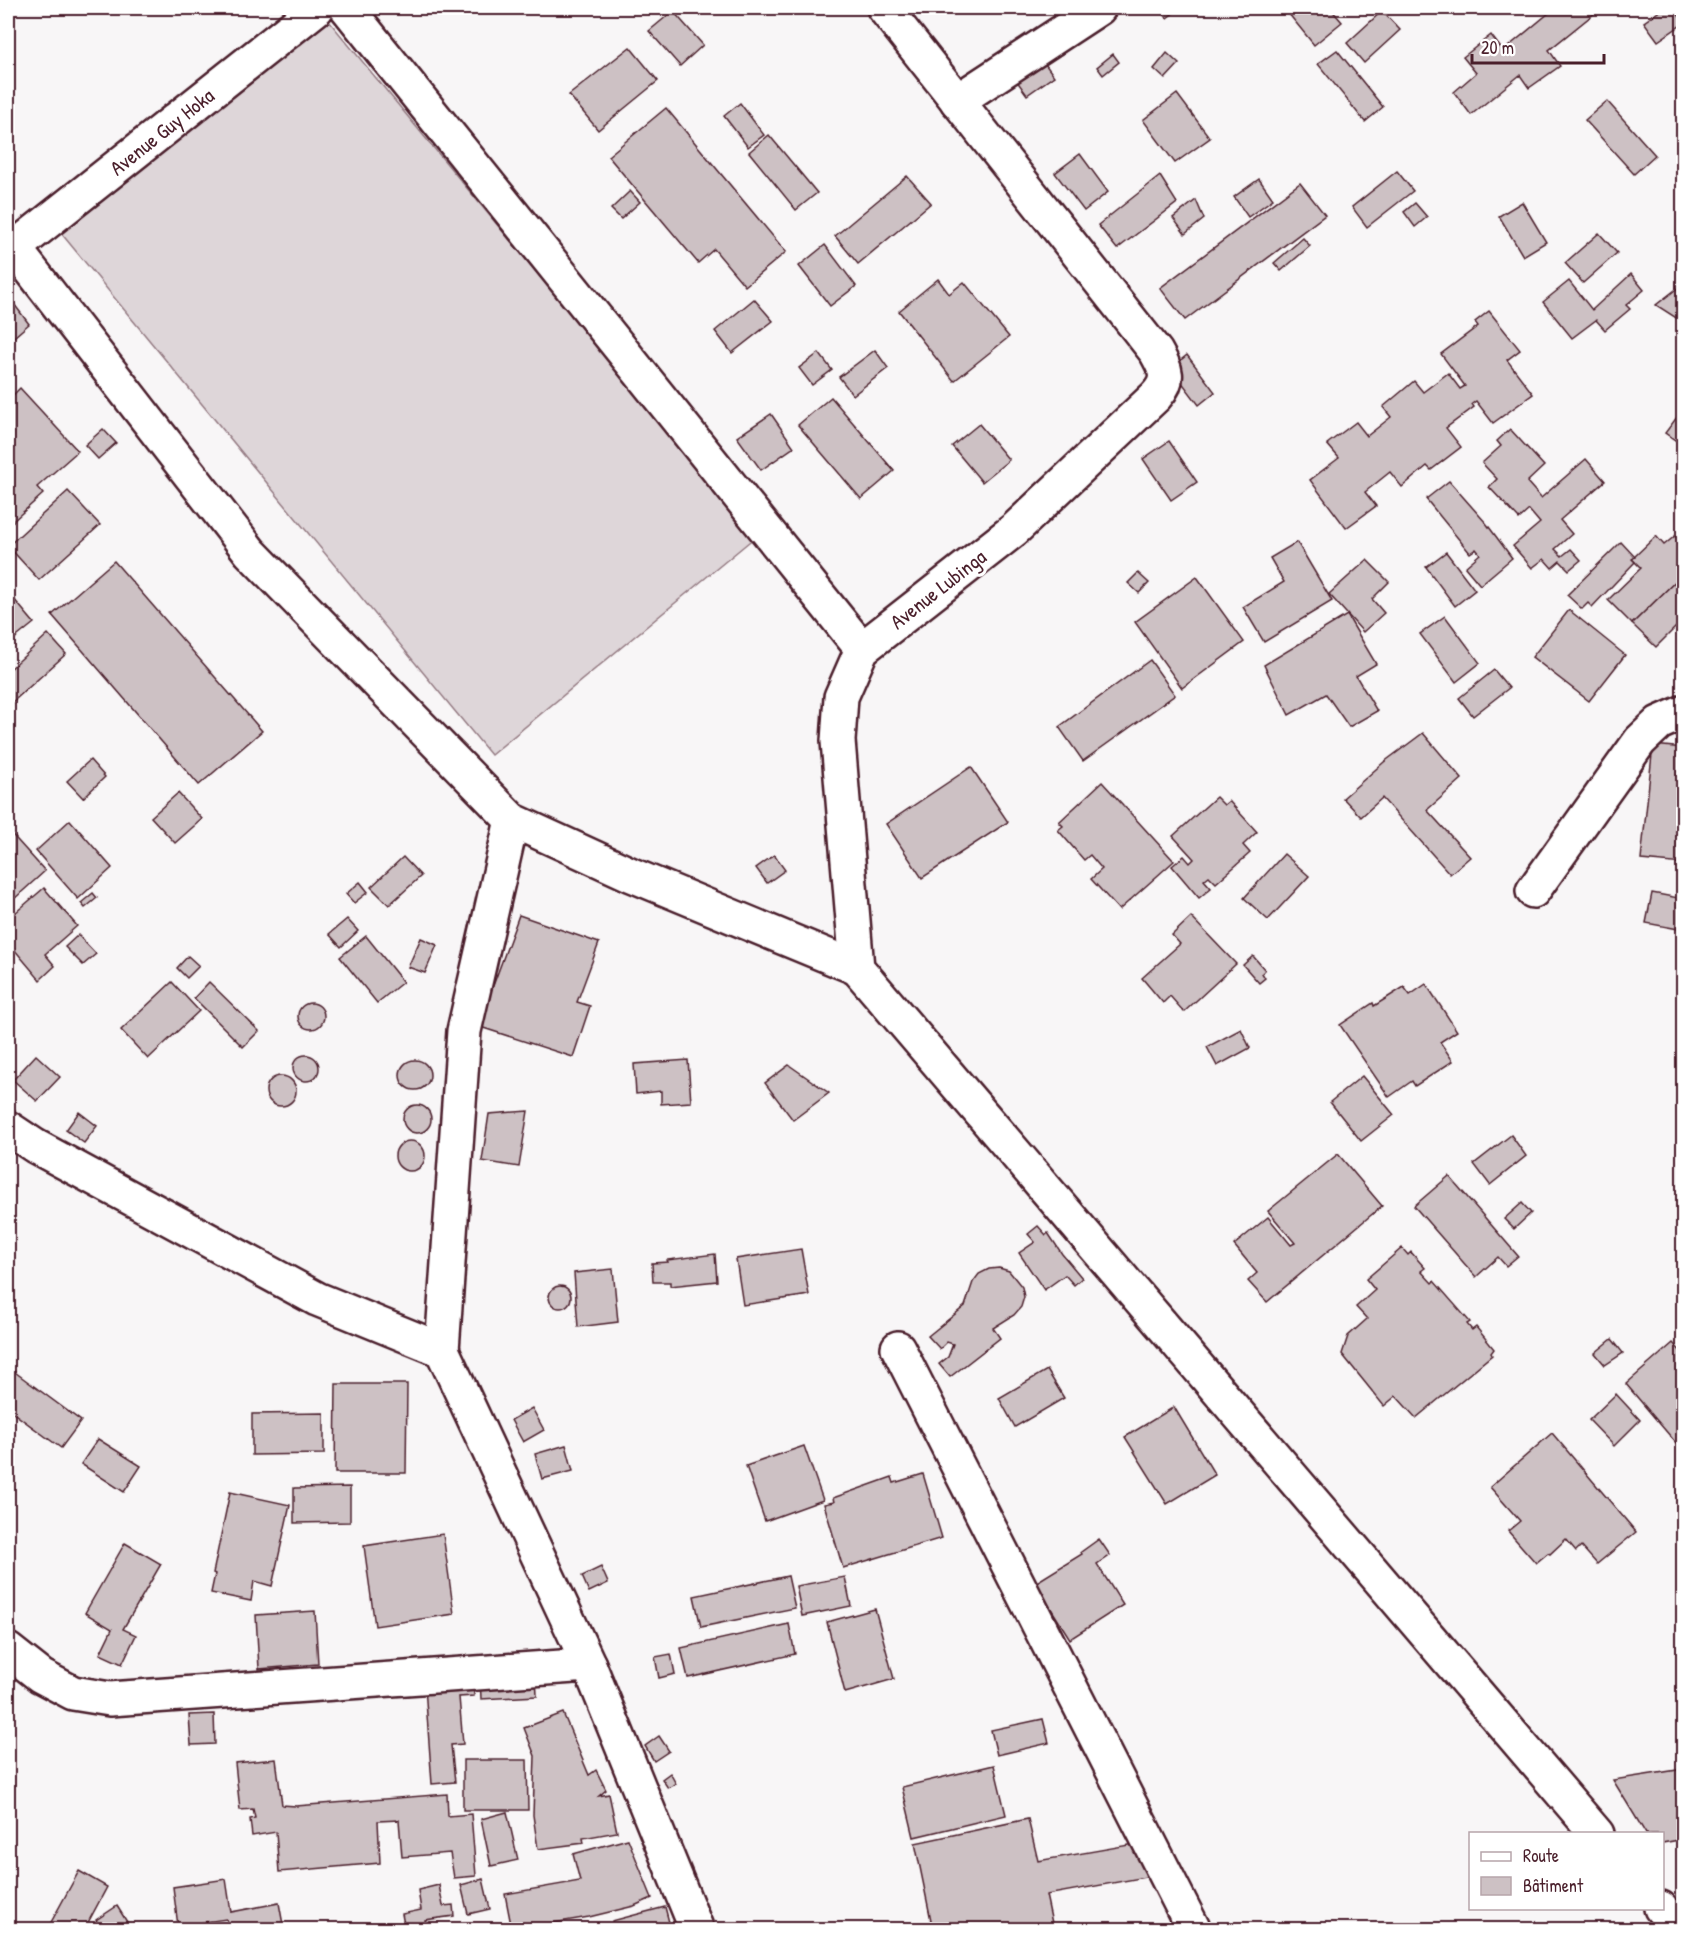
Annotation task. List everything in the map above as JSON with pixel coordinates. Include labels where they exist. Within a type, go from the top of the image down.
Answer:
[{"type":"street","name":"Avenue Guy Hoka","points":[[10,247],[317,8]]},
{"type":"street","points":[[347,8],[862,649],[841,697],[838,741],[857,968]]},
{"type":"street","name":"Avenue Lubinga","points":[[862,649],[1014,530],[1156,396],[1165,386],[1166,376],[1164,365],[1156,352],[884,8]]},
{"type":"street","points":[[957,100],[1099,8]]},
{"type":"street","points":[[10,247],[250,552],[512,820],[632,875],[857,968],[1596,1832]]},
{"type":"street","points":[[1533,891],[1640,741],[1659,723],[1683,712]]},
{"type":"street","points":[[512,820],[464,1031],[442,1350],[589,1665],[697,1929]]},
{"type":"street","points":[[8,1128],[35,1146],[317,1299],[442,1350]]},
{"type":"street","points":[[898,1348],[1194,1929]]},
{"type":"street","points":[[8,1650],[41,1676],[73,1693],[110,1700],[589,1665]]},
{"type":"street","points":[[1663,1910],[1679,1929]]},
{"type":"shaded area","points":[[324,15],[755,537],[491,755],[61,233]]},
{"type":"building","points":[[1159,8],[1180,8],[1167,18]]},
{"type":"building","points":[[1284,8],[1330,8],[1342,22],[1314,45]]},
{"type":"building","points":[[1555,8],[1601,8],[1549,50],[1560,66],[1529,88],[1520,75],[1471,115],[1454,92],[1476,73],[1463,57],[1491,35],[1503,51]]},
{"type":"building","points":[[1664,8],[1674,8],[1684,23],[1658,41],[1644,22]]},
{"type":"building","points":[[673,11],[703,45],[680,66],[649,31]]},
{"type":"building","points":[[1382,11],[1400,30],[1364,63],[1347,43]]},
{"type":"building","points":[[630,47],[658,81],[598,130],[569,95]]},
{"type":"building","points":[[1337,50],[1383,107],[1365,122],[1318,64]]},
{"type":"building","points":[[1037,53],[1054,76],[1027,95],[1011,73]]},
{"type":"building","points":[[1167,53],[1179,64],[1165,79],[1154,69]]},
{"type":"building","points":[[1113,54],[1119,62],[1103,75],[1097,67]]},
{"type":"building","points":[[1177,94],[1210,138],[1175,163],[1143,120]]},
{"type":"building","points":[[1607,101],[1655,155],[1634,174],[1585,120]]},
{"type":"building","points":[[740,103],[764,135],[748,147],[724,116]]},
{"type":"building","points":[[666,108],[786,252],[745,286],[714,249],[698,263],[608,156]]},
{"type":"building","points":[[769,135],[817,193],[796,210],[749,152]]},
{"type":"building","points":[[1080,154],[1108,192],[1084,211],[1055,173]]},
{"type":"building","points":[[1397,171],[1413,191],[1367,227],[1352,207]]},
{"type":"building","points":[[907,176],[931,203],[858,264],[835,236]]},
{"type":"building","points":[[1160,176],[1177,203],[1117,249],[1098,225]]},
{"type":"building","points":[[1259,179],[1273,199],[1248,217],[1234,197]]},
{"type":"building","points":[[1300,183],[1325,215],[1185,320],[1160,288]]},
{"type":"building","points":[[630,191],[640,202],[621,219],[611,209]]},
{"type":"building","points":[[1196,200],[1204,219],[1185,234],[1173,218]]},
{"type":"building","points":[[1522,202],[1546,242],[1523,256],[1499,216]]},
{"type":"building","points":[[1415,203],[1427,217],[1415,227],[1404,212]]},
{"type":"building","points":[[1599,233],[1617,253],[1583,283],[1565,263]]},
{"type":"building","points":[[1303,238],[1310,246],[1281,271],[1274,263]]},
{"type":"building","points":[[825,245],[856,286],[830,306],[799,266]]},
{"type":"building","points":[[1631,274],[1644,290],[1626,305],[1630,309],[1605,330],[1596,320],[1572,338],[1543,302],[1569,281],[1592,310]]},
{"type":"building","points":[[938,279],[949,294],[964,282],[1009,337],[954,381],[899,311]]},
{"type":"building","points":[[1684,283],[1684,323],[1656,305]]},
{"type":"building","points":[[8,296],[29,324],[8,342]]},
{"type":"building","points":[[754,299],[773,321],[732,353],[715,331]]},
{"type":"building","points":[[1489,311],[1520,350],[1507,360],[1533,394],[1493,423],[1476,401],[1472,404],[1474,407],[1446,428],[1461,447],[1431,470],[1427,466],[1402,487],[1390,472],[1365,492],[1376,506],[1346,528],[1310,480],[1339,458],[1327,444],[1356,422],[1367,436],[1391,417],[1383,407],[1414,381],[1423,392],[1448,373],[1460,389],[1465,386],[1441,354],[1478,326],[1475,322]]},
{"type":"building","points":[[875,350],[888,368],[853,395],[839,377]]},
{"type":"building","points":[[819,353],[832,370],[812,385],[799,368]]},
{"type":"building","points":[[1187,355],[1215,392],[1199,405],[1171,368]]},
{"type":"building","points":[[20,388],[78,451],[37,487],[43,494],[12,522],[8,517],[8,400]]},
{"type":"building","points":[[831,397],[894,471],[861,499],[798,425]]},
{"type":"building","points":[[1684,408],[1684,446],[1665,433]]},
{"type":"building","points":[[771,414],[794,447],[761,470],[737,437]]},
{"type":"building","points":[[979,424],[1009,460],[982,482],[952,446]]},
{"type":"building","points":[[103,429],[116,443],[98,459],[85,445]]},
{"type":"building","points":[[1510,429],[1544,466],[1527,482],[1541,498],[1586,459],[1605,481],[1560,520],[1572,534],[1555,549],[1562,556],[1571,549],[1581,560],[1569,570],[1560,561],[1552,568],[1544,559],[1532,568],[1513,546],[1540,523],[1529,510],[1519,519],[1489,487],[1497,479],[1482,463],[1501,446],[1497,441]]},
{"type":"building","points":[[1169,441],[1197,482],[1171,500],[1143,459]]},
{"type":"building","points":[[1449,481],[1486,523],[1512,558],[1480,585],[1465,567],[1480,554],[1476,549],[1470,553],[1426,499]]},
{"type":"building","points":[[68,491],[100,525],[39,580],[8,546]]},
{"type":"building","points":[[1656,536],[1664,545],[1675,536],[1684,544],[1684,573],[1632,624],[1608,600],[1641,568],[1632,559]]},
{"type":"building","points":[[1297,542],[1332,601],[1264,642],[1243,607],[1284,582],[1270,558]]},
{"type":"building","points":[[1621,542],[1635,557],[1632,559],[1635,562],[1592,607],[1588,603],[1582,609],[1567,595]]},
{"type":"building","points":[[1446,552],[1475,590],[1455,606],[1426,567]]},
{"type":"building","points":[[1367,560],[1389,582],[1372,599],[1384,613],[1363,632],[1329,594]]},
{"type":"building","points":[[114,561],[262,731],[199,785],[52,615]]},
{"type":"building","points":[[1138,573],[1149,583],[1139,593],[1128,583]]},
{"type":"building","points":[[1684,573],[1684,633],[1677,626],[1656,647],[1632,624]]},
{"type":"building","points":[[1197,577],[1244,642],[1182,688],[1135,622]]},
{"type":"building","points":[[8,592],[34,623],[8,644]]},
{"type":"building","points":[[1569,610],[1625,655],[1589,701],[1532,657]]},
{"type":"building","points":[[1347,615],[1376,664],[1356,676],[1377,711],[1349,727],[1326,694],[1289,715],[1264,665]]},
{"type":"building","points":[[1445,616],[1480,663],[1456,682],[1420,634]]},
{"type":"building","points":[[48,634],[66,654],[8,706],[8,671]]},
{"type":"building","points":[[1150,660],[1175,695],[1083,761],[1059,727]]},
{"type":"building","points":[[1494,670],[1509,688],[1473,716],[1459,698]]},
{"type":"building","points":[[1423,733],[1462,779],[1427,810],[1470,857],[1450,874],[1382,798],[1361,817],[1343,798],[1384,762]]},
{"type":"building","points":[[1653,745],[1684,748],[1684,864],[1641,860]]},
{"type":"building","points":[[90,760],[105,777],[83,798],[67,781]]},
{"type":"building","points":[[971,767],[1008,822],[922,878],[886,824]]},
{"type":"building","points":[[1102,782],[1174,861],[1119,910],[1091,879],[1102,869],[1090,855],[1084,860],[1058,830],[1063,826],[1059,822]]},
{"type":"building","points":[[178,793],[202,819],[175,843],[151,817]]},
{"type":"building","points":[[1216,797],[1224,805],[1229,801],[1257,832],[1243,845],[1250,853],[1216,883],[1209,876],[1204,880],[1211,888],[1199,898],[1172,866],[1184,856],[1190,863],[1194,859],[1173,836]]},
{"type":"building","points":[[70,820],[112,868],[78,899],[36,851]]},
{"type":"building","points":[[8,830],[45,871],[13,900],[8,894]]},
{"type":"building","points":[[1284,854],[1309,876],[1268,920],[1244,898]]},
{"type":"building","points":[[774,855],[785,870],[767,883],[756,868]]},
{"type":"building","points":[[403,857],[421,876],[389,905],[371,887]]},
{"type":"building","points":[[360,882],[368,892],[354,903],[346,894]]},
{"type":"building","points":[[44,888],[77,926],[45,954],[55,966],[40,980],[8,942],[8,919]]},
{"type":"building","points":[[93,893],[97,898],[85,908],[81,903]]},
{"type":"building","points":[[1652,893],[1684,899],[1684,930],[1646,923]]},
{"type":"building","points":[[519,915],[599,943],[577,1002],[590,1006],[573,1057],[471,1024],[484,984],[493,986]]},
{"type":"building","points":[[1191,917],[1236,964],[1184,1012],[1170,996],[1163,1003],[1142,978],[1180,944],[1172,935]]},
{"type":"building","points":[[347,919],[358,931],[341,947],[329,934]]},
{"type":"building","points":[[78,935],[96,954],[83,965],[65,947]]},
{"type":"building","points":[[366,936],[403,982],[377,1003],[340,957]]},
{"type":"building","points":[[421,938],[437,945],[425,973],[408,967]]},
{"type":"building","points":[[188,956],[199,966],[187,978],[177,968]]},
{"type":"building","points":[[1253,956],[1265,970],[1262,973],[1265,978],[1259,983],[1243,965]]},
{"type":"building","points":[[172,982],[199,1011],[148,1059],[121,1030]]},
{"type":"building","points":[[209,982],[259,1031],[243,1047],[194,998]]},
{"type":"building","points":[[1426,984],[1457,1031],[1440,1042],[1453,1061],[1415,1086],[1412,1081],[1389,1097],[1340,1025],[1373,1003],[1374,1006],[1404,987],[1410,995]]},
{"type":"building","points":[[311,1003],[320,1007],[324,1016],[320,1025],[311,1029],[302,1025],[298,1016],[302,1007]]},
{"type":"building","points":[[1241,1029],[1250,1048],[1217,1066],[1207,1047]]},
{"type":"building","points":[[36,1055],[60,1077],[37,1101],[13,1080]]},
{"type":"building","points":[[306,1055],[315,1059],[319,1068],[315,1077],[306,1081],[297,1077],[293,1068],[297,1059]]},
{"type":"building","points":[[415,1060],[426,1064],[430,1075],[426,1086],[415,1090],[404,1086],[400,1075],[404,1064]]},
{"type":"building","points":[[688,1060],[691,1102],[661,1104],[661,1091],[636,1094],[634,1064]]},
{"type":"building","points":[[789,1065],[829,1093],[793,1120],[765,1083]]},
{"type":"building","points":[[281,1076],[292,1080],[296,1091],[292,1102],[281,1106],[270,1102],[266,1091],[270,1080]]},
{"type":"building","points":[[1362,1076],[1394,1115],[1361,1141],[1330,1102]]},
{"type":"building","points":[[417,1105],[427,1109],[431,1119],[427,1129],[417,1133],[407,1129],[403,1119],[407,1109]]},
{"type":"building","points":[[528,1111],[519,1167],[482,1161],[489,1114]]},
{"type":"building","points":[[79,1112],[97,1126],[84,1143],[66,1130]]},
{"type":"building","points":[[1511,1135],[1526,1156],[1490,1185],[1474,1164]]},
{"type":"building","points":[[410,1141],[421,1145],[425,1156],[421,1167],[410,1171],[399,1167],[395,1156],[399,1145]]},
{"type":"building","points":[[1338,1154],[1382,1206],[1267,1302],[1248,1281],[1257,1273],[1234,1245],[1268,1217],[1291,1245],[1295,1243],[1268,1211]]},
{"type":"building","points":[[1449,1176],[1518,1256],[1506,1266],[1498,1257],[1476,1277],[1414,1206]]},
{"type":"building","points":[[1522,1203],[1531,1213],[1514,1229],[1504,1219]]},
{"type":"building","points":[[1038,1226],[1046,1235],[1048,1233],[1082,1278],[1074,1285],[1065,1275],[1044,1290],[1019,1253],[1035,1242],[1028,1234]]},
{"type":"building","points":[[1402,1248],[1408,1255],[1411,1252],[1425,1268],[1421,1271],[1432,1283],[1434,1281],[1470,1322],[1467,1324],[1472,1330],[1476,1327],[1494,1349],[1492,1355],[1416,1418],[1396,1396],[1384,1406],[1342,1354],[1348,1336],[1367,1319],[1356,1307],[1375,1290],[1366,1279]]},
{"type":"building","points":[[801,1249],[809,1295],[743,1305],[736,1259]]},
{"type":"building","points":[[715,1254],[717,1281],[670,1286],[670,1282],[653,1282],[652,1263]]},
{"type":"building","points":[[999,1268],[1009,1271],[1022,1287],[1024,1297],[1021,1307],[1014,1315],[993,1328],[1000,1338],[950,1377],[939,1364],[948,1357],[953,1344],[947,1342],[940,1349],[928,1336],[965,1306],[973,1282],[979,1274],[989,1269]]},
{"type":"building","points":[[613,1269],[618,1322],[578,1327],[574,1273]]},
{"type":"building","points":[[556,1286],[564,1286],[571,1293],[571,1301],[564,1308],[556,1308],[549,1301],[549,1293]]},
{"type":"building","points":[[1612,1339],[1623,1353],[1605,1365],[1595,1353]]},
{"type":"building","points":[[1673,1343],[1684,1355],[1682,1450],[1626,1384]]},
{"type":"building","points":[[8,1367],[81,1421],[61,1448],[8,1409]]},
{"type":"building","points":[[1047,1370],[1064,1398],[1015,1427],[999,1398]]},
{"type":"building","points":[[336,1384],[407,1384],[406,1473],[335,1473]]},
{"type":"building","points":[[1616,1394],[1640,1420],[1614,1446],[1589,1420]]},
{"type":"building","points":[[1174,1407],[1215,1475],[1167,1504],[1125,1437]]},
{"type":"building","points":[[532,1408],[544,1430],[523,1442],[511,1420]]},
{"type":"building","points":[[324,1413],[324,1454],[252,1455],[252,1414]]},
{"type":"building","points":[[1552,1433],[1636,1532],[1597,1564],[1581,1546],[1576,1551],[1566,1539],[1536,1563],[1508,1531],[1520,1521],[1490,1487]]},
{"type":"building","points":[[98,1439],[141,1466],[124,1492],[81,1464]]},
{"type":"building","points":[[566,1445],[573,1471],[542,1479],[535,1454]]},
{"type":"building","points":[[804,1446],[823,1500],[765,1521],[746,1466]]},
{"type":"building","points":[[923,1474],[942,1538],[843,1568],[824,1504],[834,1502],[833,1498],[892,1477],[894,1483]]},
{"type":"building","points":[[350,1487],[350,1522],[294,1523],[294,1488]]},
{"type":"building","points":[[230,1492],[290,1505],[272,1586],[254,1581],[251,1601],[211,1593]]},
{"type":"building","points":[[443,1534],[454,1614],[375,1626],[364,1546]]},
{"type":"building","points":[[1099,1539],[1110,1555],[1097,1564],[1123,1605],[1070,1639],[1035,1583],[1082,1554],[1081,1552]]},
{"type":"building","points":[[125,1543],[161,1564],[123,1629],[136,1635],[122,1664],[100,1654],[112,1629],[85,1613]]},
{"type":"building","points":[[601,1567],[608,1583],[589,1592],[582,1576]]},
{"type":"building","points":[[788,1576],[795,1608],[701,1627],[694,1596]]},
{"type":"building","points":[[845,1577],[851,1606],[802,1616],[796,1586]]},
{"type":"building","points":[[875,1609],[894,1679],[845,1693],[827,1622]]},
{"type":"building","points":[[315,1611],[318,1664],[259,1669],[256,1615]]},
{"type":"building","points":[[789,1624],[795,1654],[688,1678],[681,1648]]},
{"type":"building","points":[[671,1654],[675,1674],[659,1678],[655,1657]]},
{"type":"building","points":[[536,1675],[537,1696],[481,1699],[480,1678]]},
{"type":"building","points":[[473,1683],[474,1696],[459,1697],[463,1744],[451,1745],[455,1782],[432,1784],[425,1687]]},
{"type":"building","points":[[563,1713],[589,1775],[596,1770],[606,1790],[599,1796],[609,1794],[617,1832],[583,1838],[584,1843],[538,1849],[533,1815],[535,1756],[524,1728]]},
{"type":"building","points":[[214,1714],[215,1744],[191,1745],[189,1715]]},
{"type":"building","points":[[1043,1719],[1049,1743],[997,1755],[991,1730]]},
{"type":"building","points":[[659,1736],[669,1751],[654,1761],[645,1746]]},
{"type":"building","points":[[276,1759],[282,1805],[296,1806],[447,1794],[448,1816],[471,1814],[476,1876],[454,1878],[450,1853],[402,1857],[399,1820],[378,1821],[380,1863],[279,1872],[276,1832],[252,1836],[250,1819],[255,1818],[253,1809],[240,1810],[235,1763]]},
{"type":"building","points":[[463,1760],[527,1760],[528,1810],[463,1810]]},
{"type":"building","points":[[994,1765],[1006,1815],[914,1837],[902,1787]]},
{"type":"building","points":[[1684,1769],[1684,1839],[1664,1843],[1664,1832],[1645,1832],[1613,1780]]},
{"type":"building","points":[[670,1773],[676,1784],[668,1788],[662,1779]]},
{"type":"building","points":[[507,1812],[518,1860],[491,1866],[481,1819]]},
{"type":"building","points":[[1028,1819],[1038,1861],[1140,1843],[1146,1877],[1046,1895],[1052,1923],[1025,1930],[933,1930],[915,1843]]},
{"type":"building","points":[[628,1839],[652,1898],[634,1906],[589,1917],[512,1930],[505,1894],[580,1881],[573,1854]]},
{"type":"building","points":[[79,1871],[107,1887],[84,1930],[48,1930],[53,1927],[49,1926]]},
{"type":"building","points":[[226,1879],[231,1912],[279,1903],[284,1930],[221,1930],[228,1922],[226,1919],[178,1926],[173,1887]]},
{"type":"building","points":[[483,1879],[490,1909],[468,1914],[461,1885]]},
{"type":"building","points":[[439,1885],[443,1906],[453,1905],[454,1916],[425,1920],[427,1930],[405,1930],[402,1914],[421,1910],[418,1890]]},
{"type":"building","points":[[117,1906],[132,1930],[102,1930],[96,1920]]},
{"type":"building","points":[[665,1907],[671,1930],[591,1930],[613,1925],[612,1921]]}]
